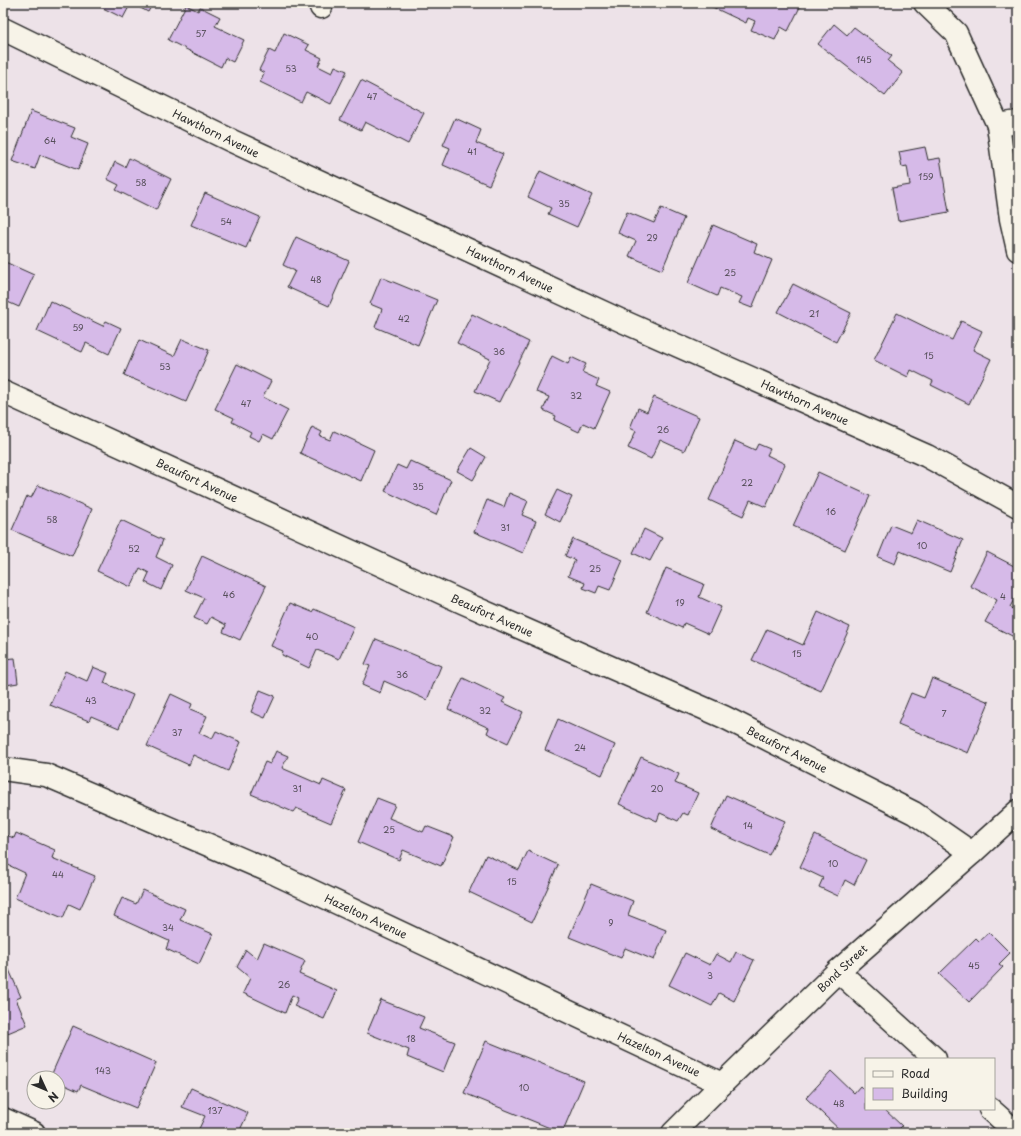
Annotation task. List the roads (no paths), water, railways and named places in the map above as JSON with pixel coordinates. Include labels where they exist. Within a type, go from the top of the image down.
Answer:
[{"type":"street","points":[[925,3],[956,33],[1008,124],[1011,219],[1018,250]]},
{"type":"street","name":"Hawthorn Avenue","points":[[3,29],[239,145],[622,321],[927,456],[1018,506]]},
{"type":"street","name":"Beaufort Avenue","points":[[3,392],[462,602],[724,717],[914,813],[972,854]]},
{"type":"street","name":"Hazelton Avenue","points":[[3,769],[46,775],[276,874],[722,1084]]},
{"type":"street","name":"Bond Street","points":[[673,1133],[838,970],[972,854],[1018,811]]},
{"type":"street","points":[[838,970],[934,1058]]},
{"type":"street","points":[[991,1110],[1017,1133]]},
{"type":"street","points":[[3,1119],[34,1133]]}]
